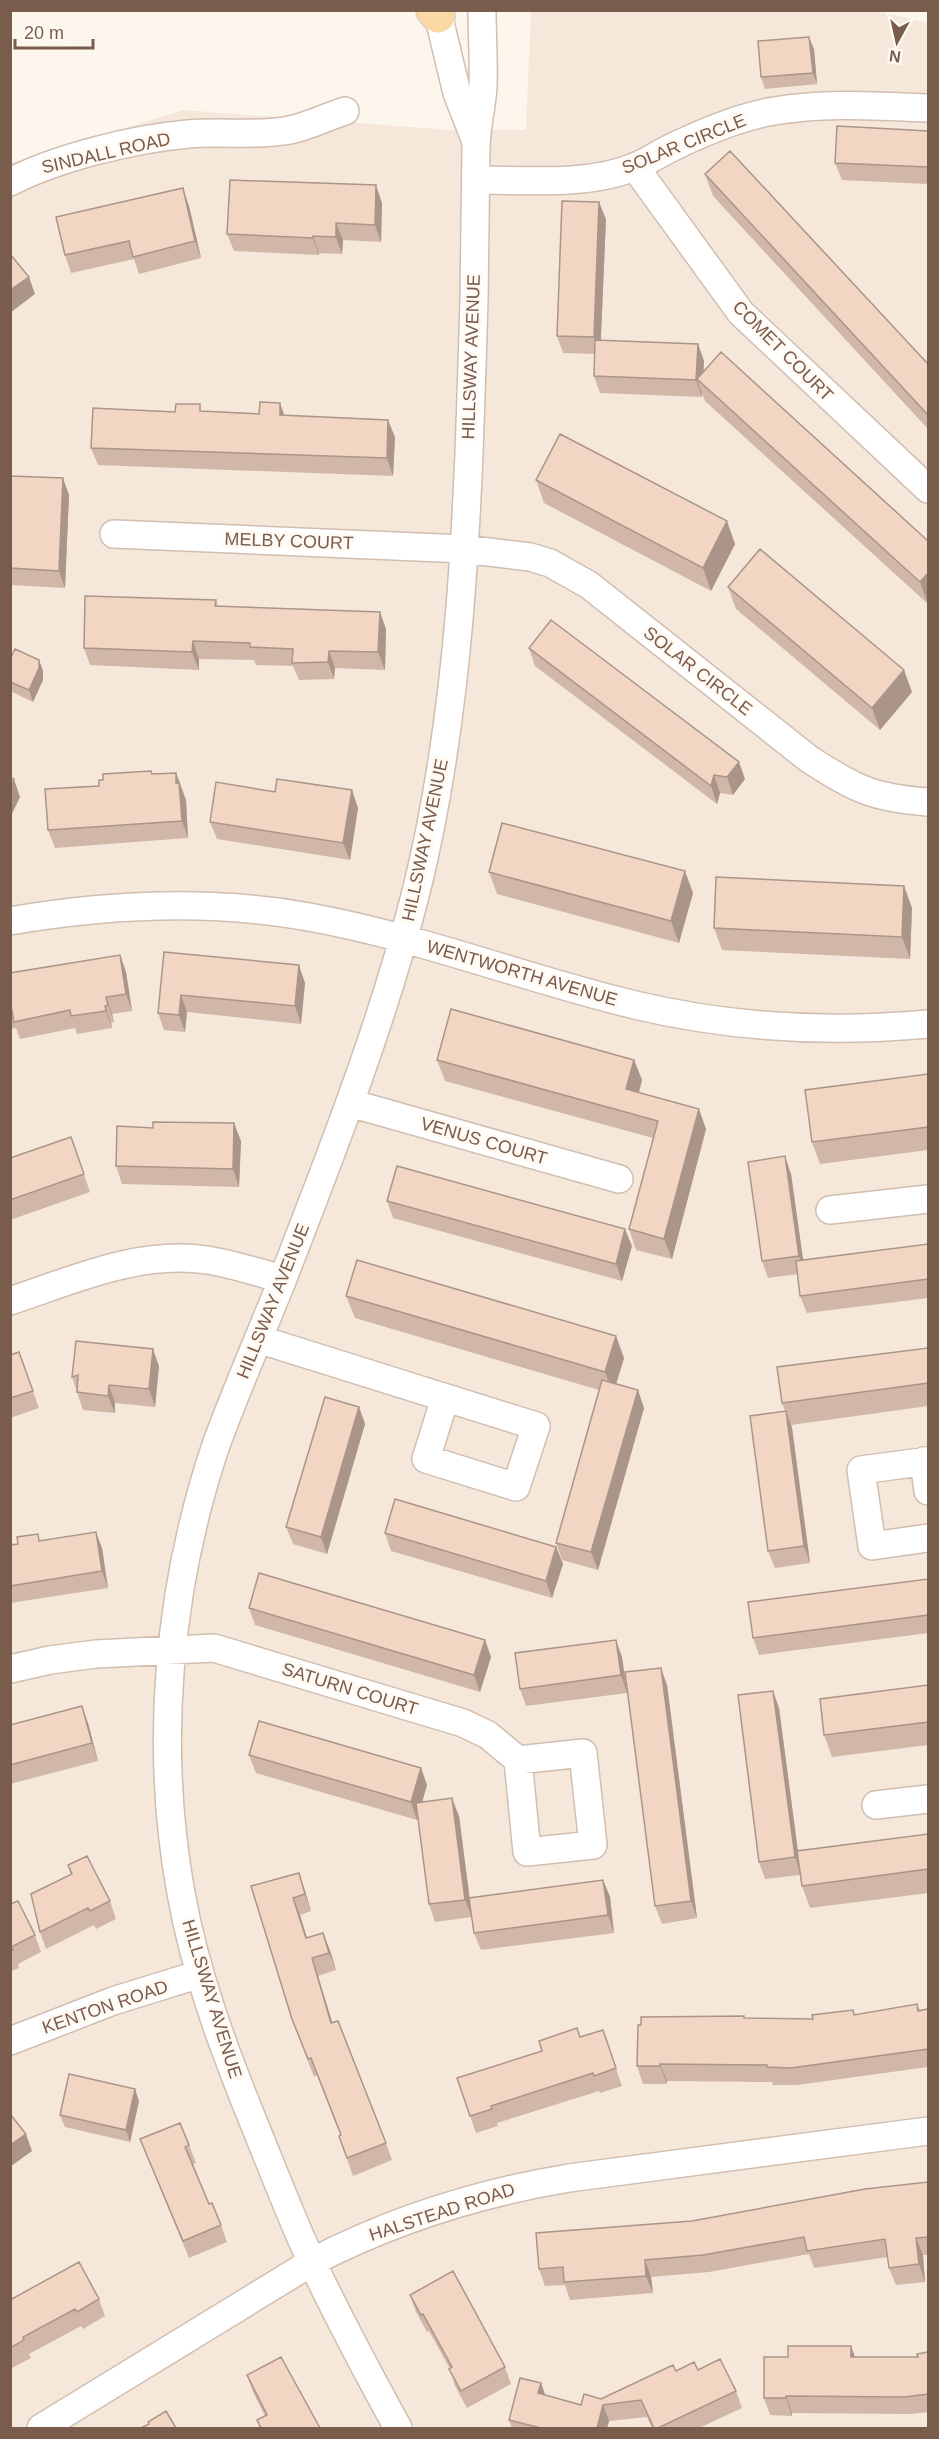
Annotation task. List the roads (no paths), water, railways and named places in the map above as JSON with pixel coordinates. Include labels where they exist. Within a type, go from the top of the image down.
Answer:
[{"type":"street","name":"HILLSWAY AVENUE","points":[[398,2428],[312,2262],[247,2105],[200,1974],[182,1898],[170,1810],[168,1730],[172,1649],[182,1583],[204,1483],[230,1407],[350,1103],[390,988],[428,840],[444,758],[455,672],[464,549],[472,359],[476,140],[483,90],[482,10]]},
{"type":"street","name":"HILLSWAY AVENUE","points":[[436,12],[457,93],[476,140]]},
{"type":"street","name":"SOLAR CIRCLE","points":[[476,180],[558,180],[614,173],[635,167],[705,132],[736,120],[773,111],[818,107],[928,108]]},
{"type":"street","name":"SINDALL ROAD","points":[[10,182],[33,171],[84,154],[188,134],[231,135],[286,131],[345,111]]},
{"type":"street","name":"COMET COURT","points":[[635,167],[741,313],[928,489]]},
{"type":"street","name":"MELBY COURT","points":[[114,534],[464,549]]},
{"type":"street","name":"SOLAR CIRCLE","points":[[464,549],[530,557],[563,569],[589,585],[809,759],[842,781],[868,793],[897,800],[928,802]]},
{"type":"street","name":"WENTWORTH AVENUE","points":[[10,921],[113,907],[218,906],[307,916],[357,926],[587,992],[688,1016],[751,1025],[818,1028],[874,1029],[928,1024]]},
{"type":"street","name":"VENUS COURT","points":[[350,1103],[619,1179]]},
{"type":"street","points":[[830,1210],[928,1199]]},
{"type":"street","points":[[10,1301],[105,1269],[145,1260],[205,1260],[282,1279]]},
{"type":"street","points":[[258,1339],[445,1398]]},
{"type":"street","points":[[928,1491],[926,1461],[861,1470],[872,1546],[928,1538]]},
{"type":"street","name":"SATURN COURT","points":[[10,1669],[50,1660],[172,1649],[214,1648],[463,1723],[488,1735],[518,1760]]},
{"type":"street","points":[[876,1805],[928,1799]]},
{"type":"street","name":"KENTON ROAD","points":[[10,2041],[113,2001],[200,1974]]},
{"type":"street","name":"HALSTEAD ROAD","points":[[41,2428],[312,2262],[384,2229],[472,2198],[516,2187],[928,2131]]}]
